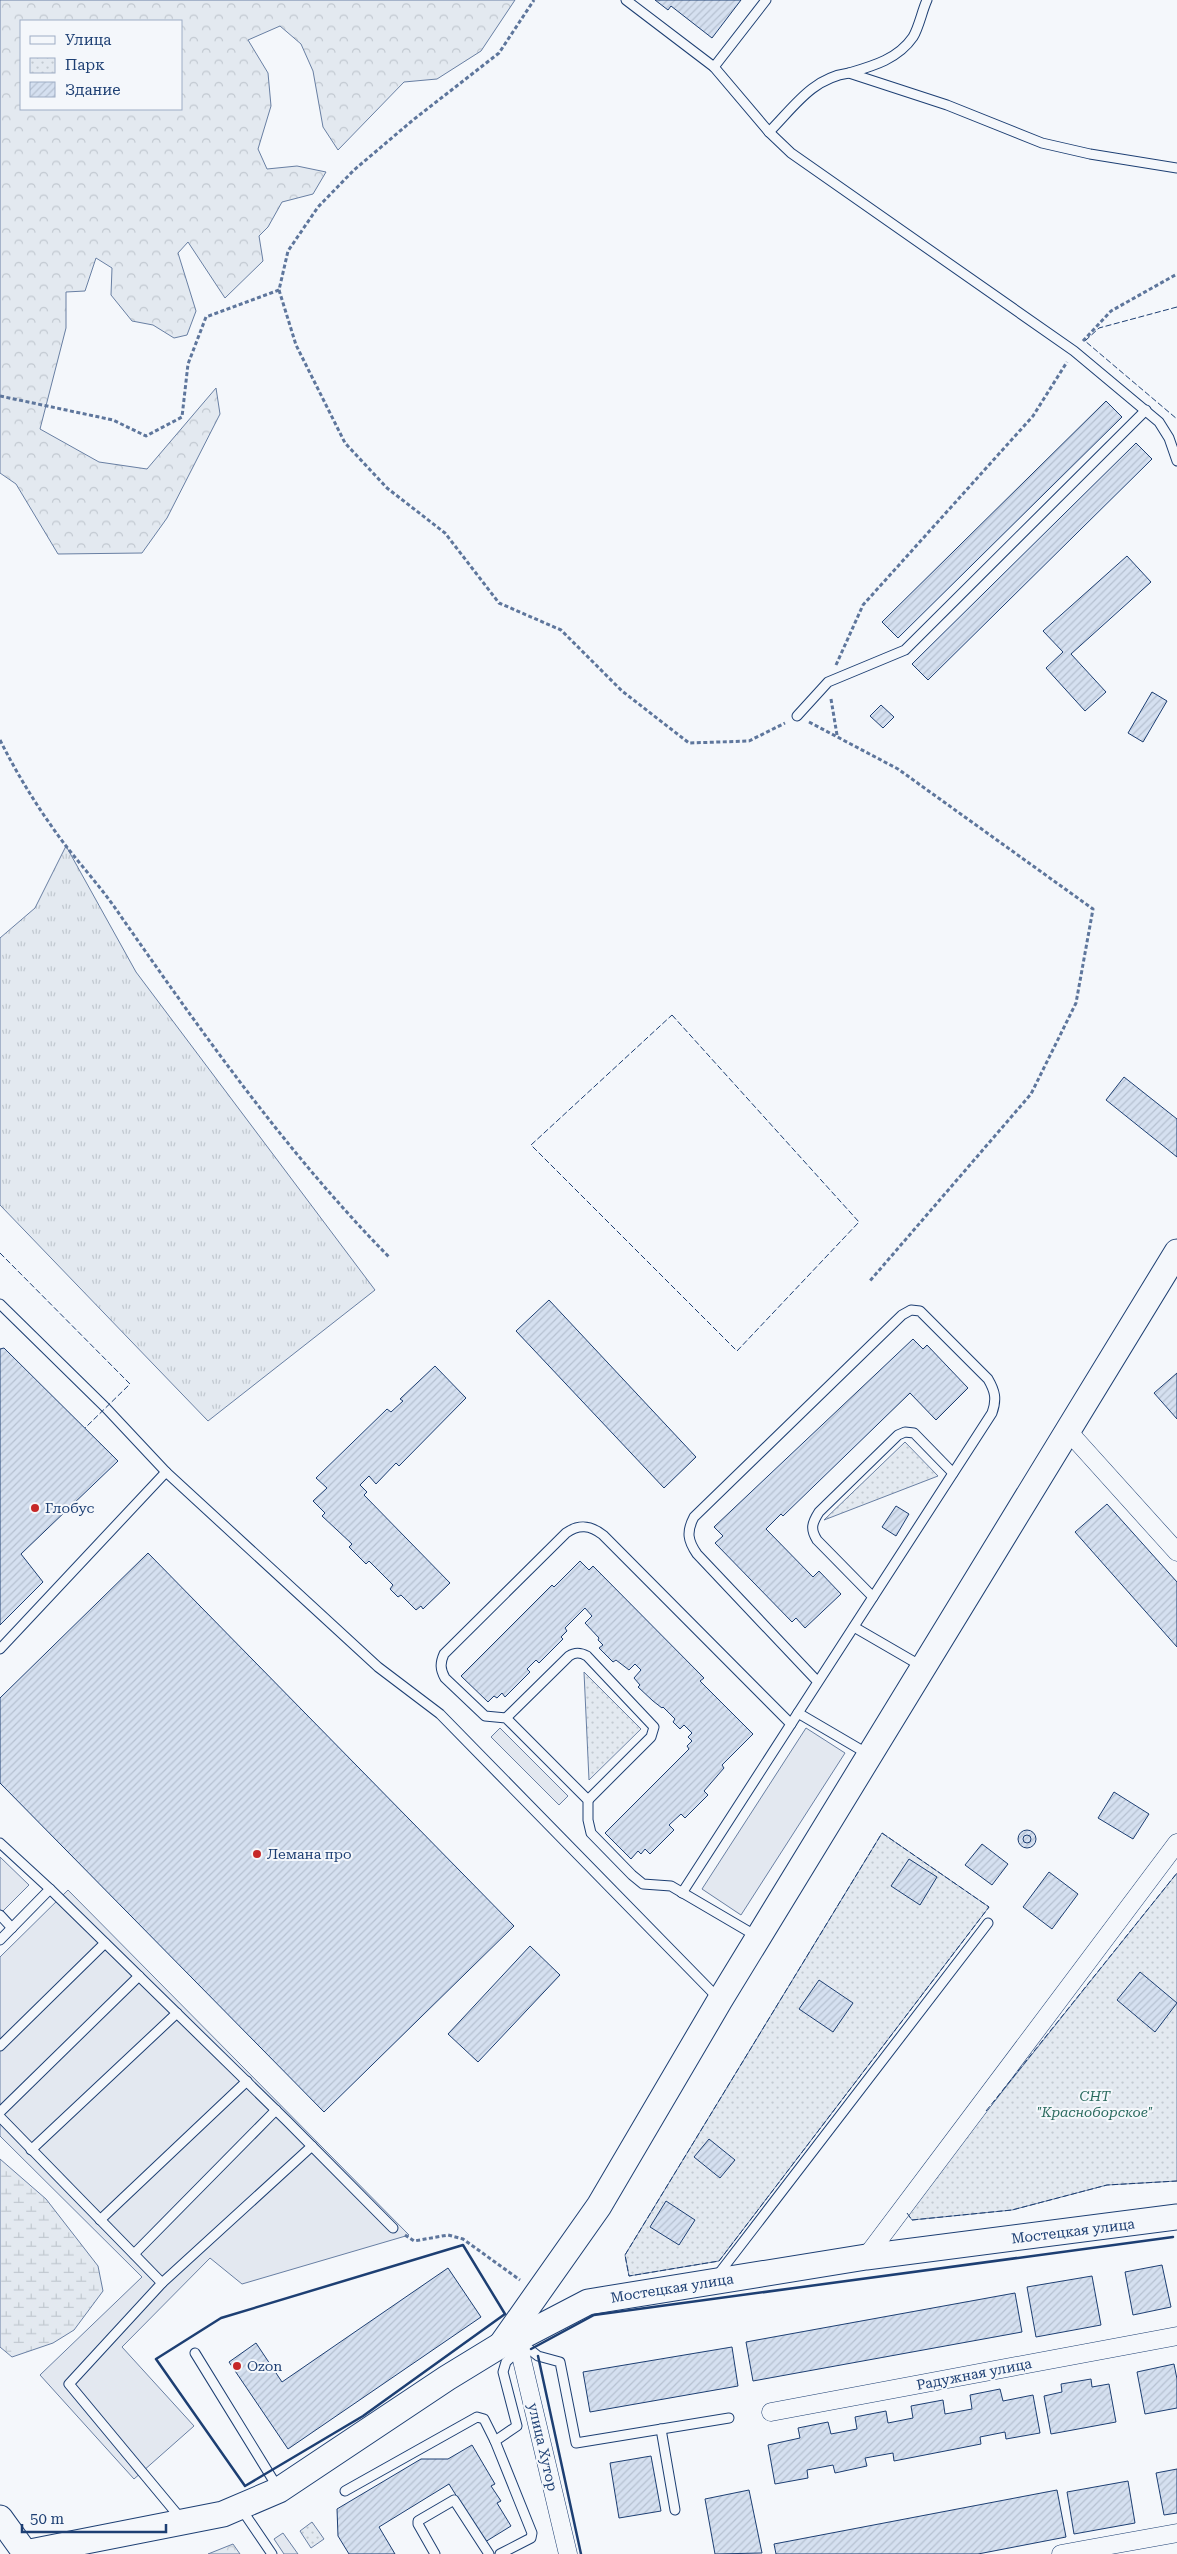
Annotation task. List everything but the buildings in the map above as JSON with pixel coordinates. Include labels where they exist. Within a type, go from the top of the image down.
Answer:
[{"type":"street","points":[[513,2345],[599,2206],[758,1937],[1177,1252]]},
{"type":"street","points":[[1068,1430],[1177,1552]]},
{"type":"street","points":[[866,2257],[1177,1843]]},
{"type":"street","name":"Мостецкая улица","points":[[25,2554],[232,2511],[279,2490],[447,2378],[513,2345],[588,2302],[713,2280],[866,2257],[1177,2217]]},
{"type":"street","name":"Радужная улица","points":[[770,2412],[1177,2336]]},
{"type":"street","name":"улица Хутор","points":[[513,2345],[568,2554]]},
{"type":"street","points":[[0,2518],[25,2554]]},
{"type":"street","points":[[1061,2554],[1177,2533]]},
{"type":"lane","points":[[626,0],[714,68],[769,132],[791,153],[1074,351],[1146,410],[1159,422],[1169,438],[1177,461]]},
{"type":"lane","points":[[714,68],[766,0]]},
{"type":"lane","points":[[769,132],[817,83],[832,75],[849,74],[880,63],[898,52],[913,36],[927,0]]},
{"type":"lane","points":[[849,74],[948,105],[1042,143],[1090,154],[1177,168]]},
{"type":"lane","points":[[797,716],[828,682],[905,650],[1146,410]]},
{"type":"lane","points":[[0,1304],[106,1408],[166,1472],[378,1667],[440,1714],[720,2000]]},
{"type":"lane","points":[[682,1893],[992,1413],[996,1402],[994,1390],[988,1379],[920,1311],[910,1310],[902,1315],[694,1517],[688,1528],[689,1542],[697,1554],[818,1682]]},
{"type":"lane","points":[[873,1597],[817,1540],[813,1532],[812,1522],[819,1512],[898,1435],[905,1432],[914,1433],[953,1473]]},
{"type":"lane","points":[[0,1649],[166,1472]]},
{"type":"lane","points":[[758,1937],[671,1886],[643,1884],[591,1833],[588,1820],[588,1800],[506,1718],[485,1716],[477,1711],[445,1678],[441,1671],[441,1661],[444,1654],[566,1533],[574,1528],[584,1526],[595,1528],[603,1535],[791,1724]]},
{"type":"lane","points":[[854,1627],[923,1667]]},
{"type":"lane","points":[[506,1718],[568,1656],[574,1653],[582,1653],[587,1656],[654,1727],[651,1737],[588,1800]]},
{"type":"lane","points":[[798,1713],[869,1755]]},
{"type":"lane","points":[[0,1843],[177,2013],[393,2228]]},
{"type":"lane","points":[[0,1940],[50,1889]]},
{"type":"lane","points":[[0,1915],[12,1928]]},
{"type":"lane","points":[[713,2280],[988,1923]]},
{"type":"lane","points":[[0,2046],[105,1943]]},
{"type":"lane","points":[[0,2112],[139,1976]]},
{"type":"lane","points":[[31,2150],[177,2013]]},
{"type":"lane","points":[[100,2220],[246,2081]]},
{"type":"lane","points":[[134,2254],[276,2110]]},
{"type":"lane","points":[[0,2117],[162,2283]]},
{"type":"lane","points":[[184,2522],[69,2384],[162,2283],[312,2146]]},
{"type":"lane","points":[[495,2441],[517,2426],[504,2372],[513,2345],[538,2356],[560,2362],[576,2443],[729,2418]]},
{"type":"lane","points":[[195,2353],[279,2490]]},
{"type":"lane","points":[[345,2491],[477,2417],[484,2419],[532,2529],[531,2538],[500,2554]]},
{"type":"lane","points":[[661,2429],[675,2510]]},
{"type":"lane","points":[[435,2554],[418,2521],[454,2500],[489,2554]]},
{"type":"lane","points":[[232,2511],[272,2554]]},
{"type":"path","points":[[534,0],[499,53],[354,170],[318,207],[288,251],[279,290],[296,345],[345,442],[387,488],[445,533],[499,603],[561,630],[622,690],[689,742],[749,741],[797,716],[837,735],[898,769],[1093,909],[1076,1003],[1031,1094],[869,1282]]},
{"type":"path","points":[[837,735],[828,682],[863,605],[1033,416],[1074,351],[1111,311],[1177,274]]},
{"type":"path","points":[[0,396],[113,420],[146,436],[182,417],[188,364],[206,317],[279,290]]},
{"type":"path","points":[[0,740],[22,782],[55,830],[119,912],[175,996],[232,1074],[345,1213],[388,1258]]},
{"type":"path","points":[[393,2228],[414,2241],[448,2235],[463,2240],[523,2282]]},
{"type":"green space","points":[[0,0],[515,0],[481,51],[437,79],[404,82],[338,150],[323,127],[313,71],[301,44],[280,26],[248,40],[268,73],[271,106],[258,149],[267,169],[297,166],[326,172],[313,194],[282,202],[268,227],[259,236],[263,261],[225,298],[188,242],[178,253],[196,311],[187,335],[174,338],[153,325],[132,321],[111,295],[112,268],[96,258],[85,291],[66,292],[66,328],[40,429],[99,462],[147,469],[216,388],[220,414],[167,518],[142,553],[58,554],[16,484],[0,473]]},
{"type":"green space","points":[[66,846],[136,972],[375,1290],[208,1421],[0,1205],[0,938],[35,908]]},
{"type":"green space","points":[[905,1442],[938,1476],[824,1520]]},
{"type":"green space","points":[[584,1672],[641,1729],[589,1780]]},
{"type":"green space","points":[[882,1833],[989,1907],[719,2261],[629,2276],[625,2255]]},
{"type":"green space","name":"СНТ \"Красноборское\"","points":[[1177,1873],[1177,2181],[1107,2185],[1012,2210],[912,2220],[906,2212]]},
{"type":"green space","points":[[0,2159],[46,2199],[98,2266],[103,2291],[74,2330],[53,2343],[12,2357],[0,2347]]},
{"type":"green space","points":[[312,2522],[324,2539],[311,2548],[300,2531]]},
{"type":"green space","points":[[233,2544],[240,2554],[208,2554]]},
{"type":"shaded area","points":[[500,1728],[568,1796],[559,1805],[491,1737]]},
{"type":"shaded area","points":[[806,1728],[845,1753],[741,1915],[702,1889]]},
{"type":"shaded area","points":[[0,1857],[29,1885],[0,1914]]},
{"type":"shaded area","points":[[68,1890],[409,2235],[242,2284],[210,2258],[122,2347],[194,2426],[134,2479],[40,2375],[142,2277],[0,2136],[0,1957]]},
{"type":"shaded area","points":[[283,2533],[298,2554],[284,2554],[274,2539]]},
{"type":"fence","points":[[1177,307],[1099,328],[1085,341],[1177,419]]},
{"type":"fence","points":[[672,1015],[859,1222],[737,1351],[531,1145],[672,1015]]},
{"type":"fence","points":[[0,1253],[130,1384],[85,1428]]},
{"type":"fence","points":[[882,1833],[989,1907],[719,2261],[629,2276],[625,2255],[882,1833]]},
{"type":"fence","points":[[986,2111],[1177,1873]]},
{"type":"fence","points":[[907,2213],[912,2220],[1012,2210],[1107,2185],[1177,2181]]},
{"type":"wall","points":[[531,2349],[594,2315],[1173,2237]]},
{"type":"wall","points":[[463,2245],[505,2314],[363,2416],[245,2486],[156,2359],[221,2318],[463,2245]]},
{"type":"wall","points":[[538,2356],[581,2554]]},
{"type":"place","name":"Глобус","points":[[35,1508]]},
{"type":"place","name":"Лемана про","points":[[257,1854]]},
{"type":"place","name":"Ozon","points":[[237,2366]]}]
